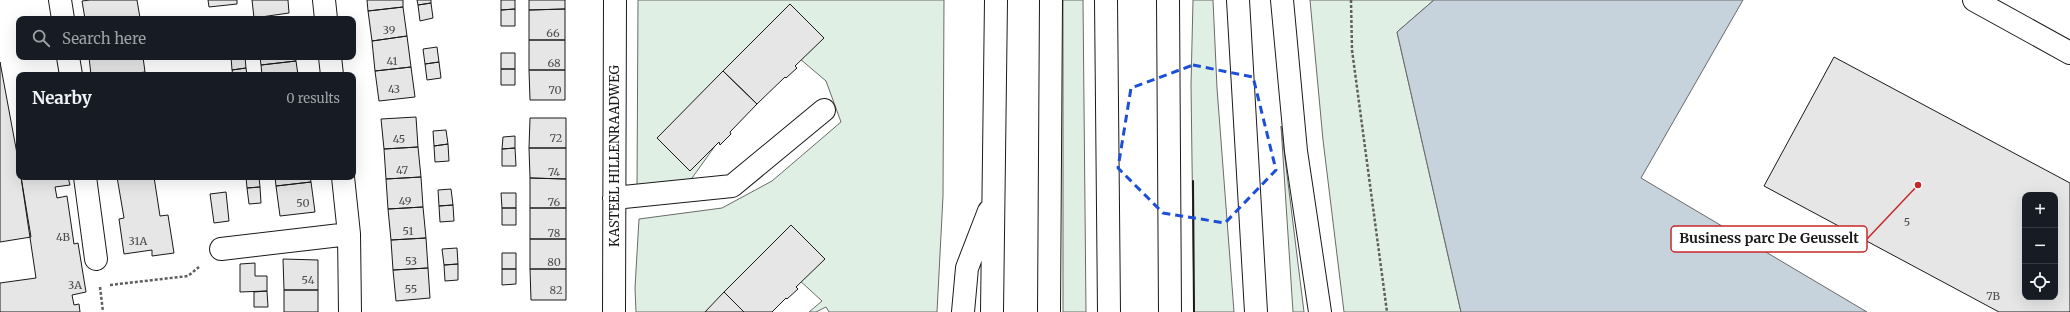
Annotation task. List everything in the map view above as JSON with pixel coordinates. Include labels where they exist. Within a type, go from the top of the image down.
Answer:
[{"type":"main road","points":[[60,0],[63,16]]},
{"type":"main road","points":[[324,0],[326,16]]},
{"type":"main road","name":"KASTEEL HILLENRAADWEG","points":[[614,312],[615,0]]},
{"type":"main road","points":[[992,312],[995,197],[996,0]]},
{"type":"main road","points":[[1049,312],[1051,0]]},
{"type":"main road","points":[[1106,0],[1109,312]]},
{"type":"main road","points":[[1168,0],[1170,312]]},
{"type":"main road","points":[[1238,0],[1256,312]]},
{"type":"main road","points":[[1282,0],[1296,151],[1307,216],[1320,312]]},
{"type":"main road","points":[[1974,0],[2070,53]]},
{"type":"main road","points":[[68,60],[70,72]]},
{"type":"main road","points":[[330,60],[332,72]]},
{"type":"main road","points":[[614,198],[732,186],[824,110]]},
{"type":"main road","points":[[85,180],[96,260]]},
{"type":"main road","points":[[343,180],[349,234],[350,312]]},
{"type":"main road","points":[[963,312],[967,268],[995,197]]},
{"type":"main road","points":[[221,249],[349,234]]},
{"type":"path","points":[[1351,0],[1352,50],[1387,312]]},
{"type":"path","points":[[100,287],[188,276],[221,249]]},
{"type":"highlighted area","points":[[1193,65],[1253,77],[1276,170],[1225,223],[1163,213],[1118,168],[1131,88]]},
{"type":"green space","points":[[638,0],[944,0],[943,196],[937,312],[829,312],[826,307],[816,312],[809,312],[822,301],[785,267],[752,312],[636,312],[635,288],[639,219],[722,208],[772,181],[841,122],[826,81],[786,47],[687,185],[637,189]]},
{"type":"green space","points":[[1063,0],[1083,0],[1086,312],[1063,312]]},
{"type":"green space","points":[[1193,0],[1213,0],[1217,88],[1234,312],[1194,312],[1191,85]]},
{"type":"green space","points":[[1310,0],[1434,0],[1397,32],[1461,312],[1344,312],[1323,140]]},
{"type":"green space","points":[[1281,126],[1304,312],[1293,312]]},
{"type":"shaded area","points":[[1434,0],[1743,0],[1641,178],[1867,312],[1461,312],[1397,32]]},
{"type":"building","points":[[137,0],[140,16],[84,16],[82,1]]},
{"type":"building","points":[[208,0],[237,0],[237,4],[209,7]]},
{"type":"building","points":[[252,0],[288,0],[289,13],[268,16],[254,16]]},
{"type":"building","points":[[367,0],[403,0],[403,7],[368,11]]},
{"type":"building","points":[[417,0],[431,0],[431,3],[418,5]]},
{"type":"building","points":[[501,0],[515,0],[515,9],[501,10]]},
{"type":"building","points":[[529,0],[565,0],[565,9],[529,10]]},
{"type":"building","points":[[431,3],[433,18],[420,21],[418,5]]},
{"type":"building","points":[[790,4],[824,38],[795,66],[797,68],[786,78],[785,77],[757,104],[723,71]]},
{"type":"building","points":[[403,7],[407,36],[372,41],[368,11]]},
{"type":"building","points":[[515,9],[515,26],[501,26],[501,10]]},
{"type":"building","points":[[565,9],[565,40],[529,40],[529,10]]},
{"type":"building","points":[[407,36],[411,67],[375,71],[372,41]]},
{"type":"building","points":[[529,40],[565,40],[565,70],[529,70]]},
{"type":"building","points":[[437,47],[439,62],[425,64],[423,49]]},
{"type":"building","points":[[501,53],[515,53],[515,69],[501,69]]},
{"type":"building","points":[[1834,57],[2070,183],[2070,312],[1999,312],[1764,186]]},
{"type":"building","points":[[89,60],[143,60],[145,72],[91,72]]},
{"type":"building","points":[[231,60],[245,60],[246,68],[232,70]]},
{"type":"building","points":[[260,60],[296,61],[261,65]]},
{"type":"building","points":[[296,61],[298,72],[262,72],[261,65]]},
{"type":"building","points":[[0,62],[16,148],[16,180],[22,180],[31,237],[0,242]]},
{"type":"building","points":[[439,62],[441,78],[427,80],[425,64]]},
{"type":"building","points":[[411,67],[415,97],[379,101],[375,71]]},
{"type":"building","points":[[246,68],[247,72],[232,72],[232,70]]},
{"type":"building","points":[[501,69],[515,69],[515,85],[501,85]]},
{"type":"building","points":[[529,70],[565,70],[565,100],[530,100]]},
{"type":"building","points":[[723,71],[757,104],[730,132],[731,134],[720,145],[719,142],[690,171],[657,138]]},
{"type":"building","points":[[416,117],[418,147],[384,149],[381,119]]},
{"type":"building","points":[[530,118],[566,118],[566,148],[529,148]]},
{"type":"building","points":[[446,130],[448,144],[434,146],[433,131]]},
{"type":"building","points":[[515,136],[515,148],[502,149],[503,137]]},
{"type":"building","points":[[448,144],[449,161],[435,162],[434,146]]},
{"type":"building","points":[[418,147],[421,177],[386,179],[384,149]]},
{"type":"building","points":[[515,148],[516,166],[502,166],[502,149]]},
{"type":"building","points":[[529,148],[566,148],[566,179],[530,178]]},
{"type":"building","points":[[421,177],[423,207],[388,209],[386,179]]},
{"type":"building","points":[[530,178],[566,179],[566,208],[530,208]]},
{"type":"building","points":[[21,180],[69,180],[70,185],[55,187],[57,198],[67,196],[74,244],[78,243],[86,292],[72,295],[74,305],[79,304],[80,312],[0,312],[0,283],[36,278]]},
{"type":"building","points":[[118,180],[154,180],[160,216],[168,215],[174,253],[152,256],[152,250],[124,254],[119,219],[124,218]]},
{"type":"building","points":[[246,180],[259,180],[260,187],[247,188]]},
{"type":"building","points":[[275,180],[311,180],[311,182],[276,186]]},
{"type":"building","points":[[311,182],[315,212],[280,216],[276,186]]},
{"type":"building","points":[[260,187],[261,203],[249,204],[247,188]]},
{"type":"building","points":[[451,189],[453,205],[439,206],[438,190]]},
{"type":"building","points":[[226,192],[229,221],[214,223],[210,194]]},
{"type":"building","points":[[501,193],[516,193],[516,208],[502,208]]},
{"type":"building","points":[[453,205],[454,221],[440,222],[439,206]]},
{"type":"building","points":[[423,207],[426,238],[391,240],[388,209]]},
{"type":"building","points":[[502,208],[516,208],[516,225],[502,225]]},
{"type":"building","points":[[530,208],[566,208],[566,239],[530,239]]},
{"type":"building","points":[[791,225],[825,259],[796,287],[798,289],[787,299],[786,298],[772,312],[744,312],[724,292]]},
{"type":"building","points":[[426,238],[428,268],[393,270],[391,240]]},
{"type":"building","points":[[530,239],[566,239],[566,269],[530,269]]},
{"type":"building","points":[[457,248],[458,264],[444,265],[442,249]]},
{"type":"building","points":[[502,253],[516,253],[516,269],[502,269]]},
{"type":"building","points":[[283,259],[318,260],[318,290],[284,290]]},
{"type":"building","points":[[255,263],[255,276],[267,276],[267,291],[240,292],[240,264]]},
{"type":"building","points":[[458,264],[458,280],[445,281],[444,265]]},
{"type":"building","points":[[428,268],[430,298],[396,301],[393,270]]},
{"type":"building","points":[[502,269],[516,269],[516,284],[502,285]]},
{"type":"building","points":[[530,269],[566,269],[566,300],[531,300]]},
{"type":"building","points":[[284,290],[318,290],[318,312],[284,312]]},
{"type":"building","points":[[267,291],[268,307],[254,307],[254,292]]},
{"type":"building","points":[[724,292],[744,312],[705,312]]},
{"type":"wall","points":[[1193,181],[1194,312]]},
{"type":"place","name":"Business parc De Geusselt","points":[[1918,185]]}]
